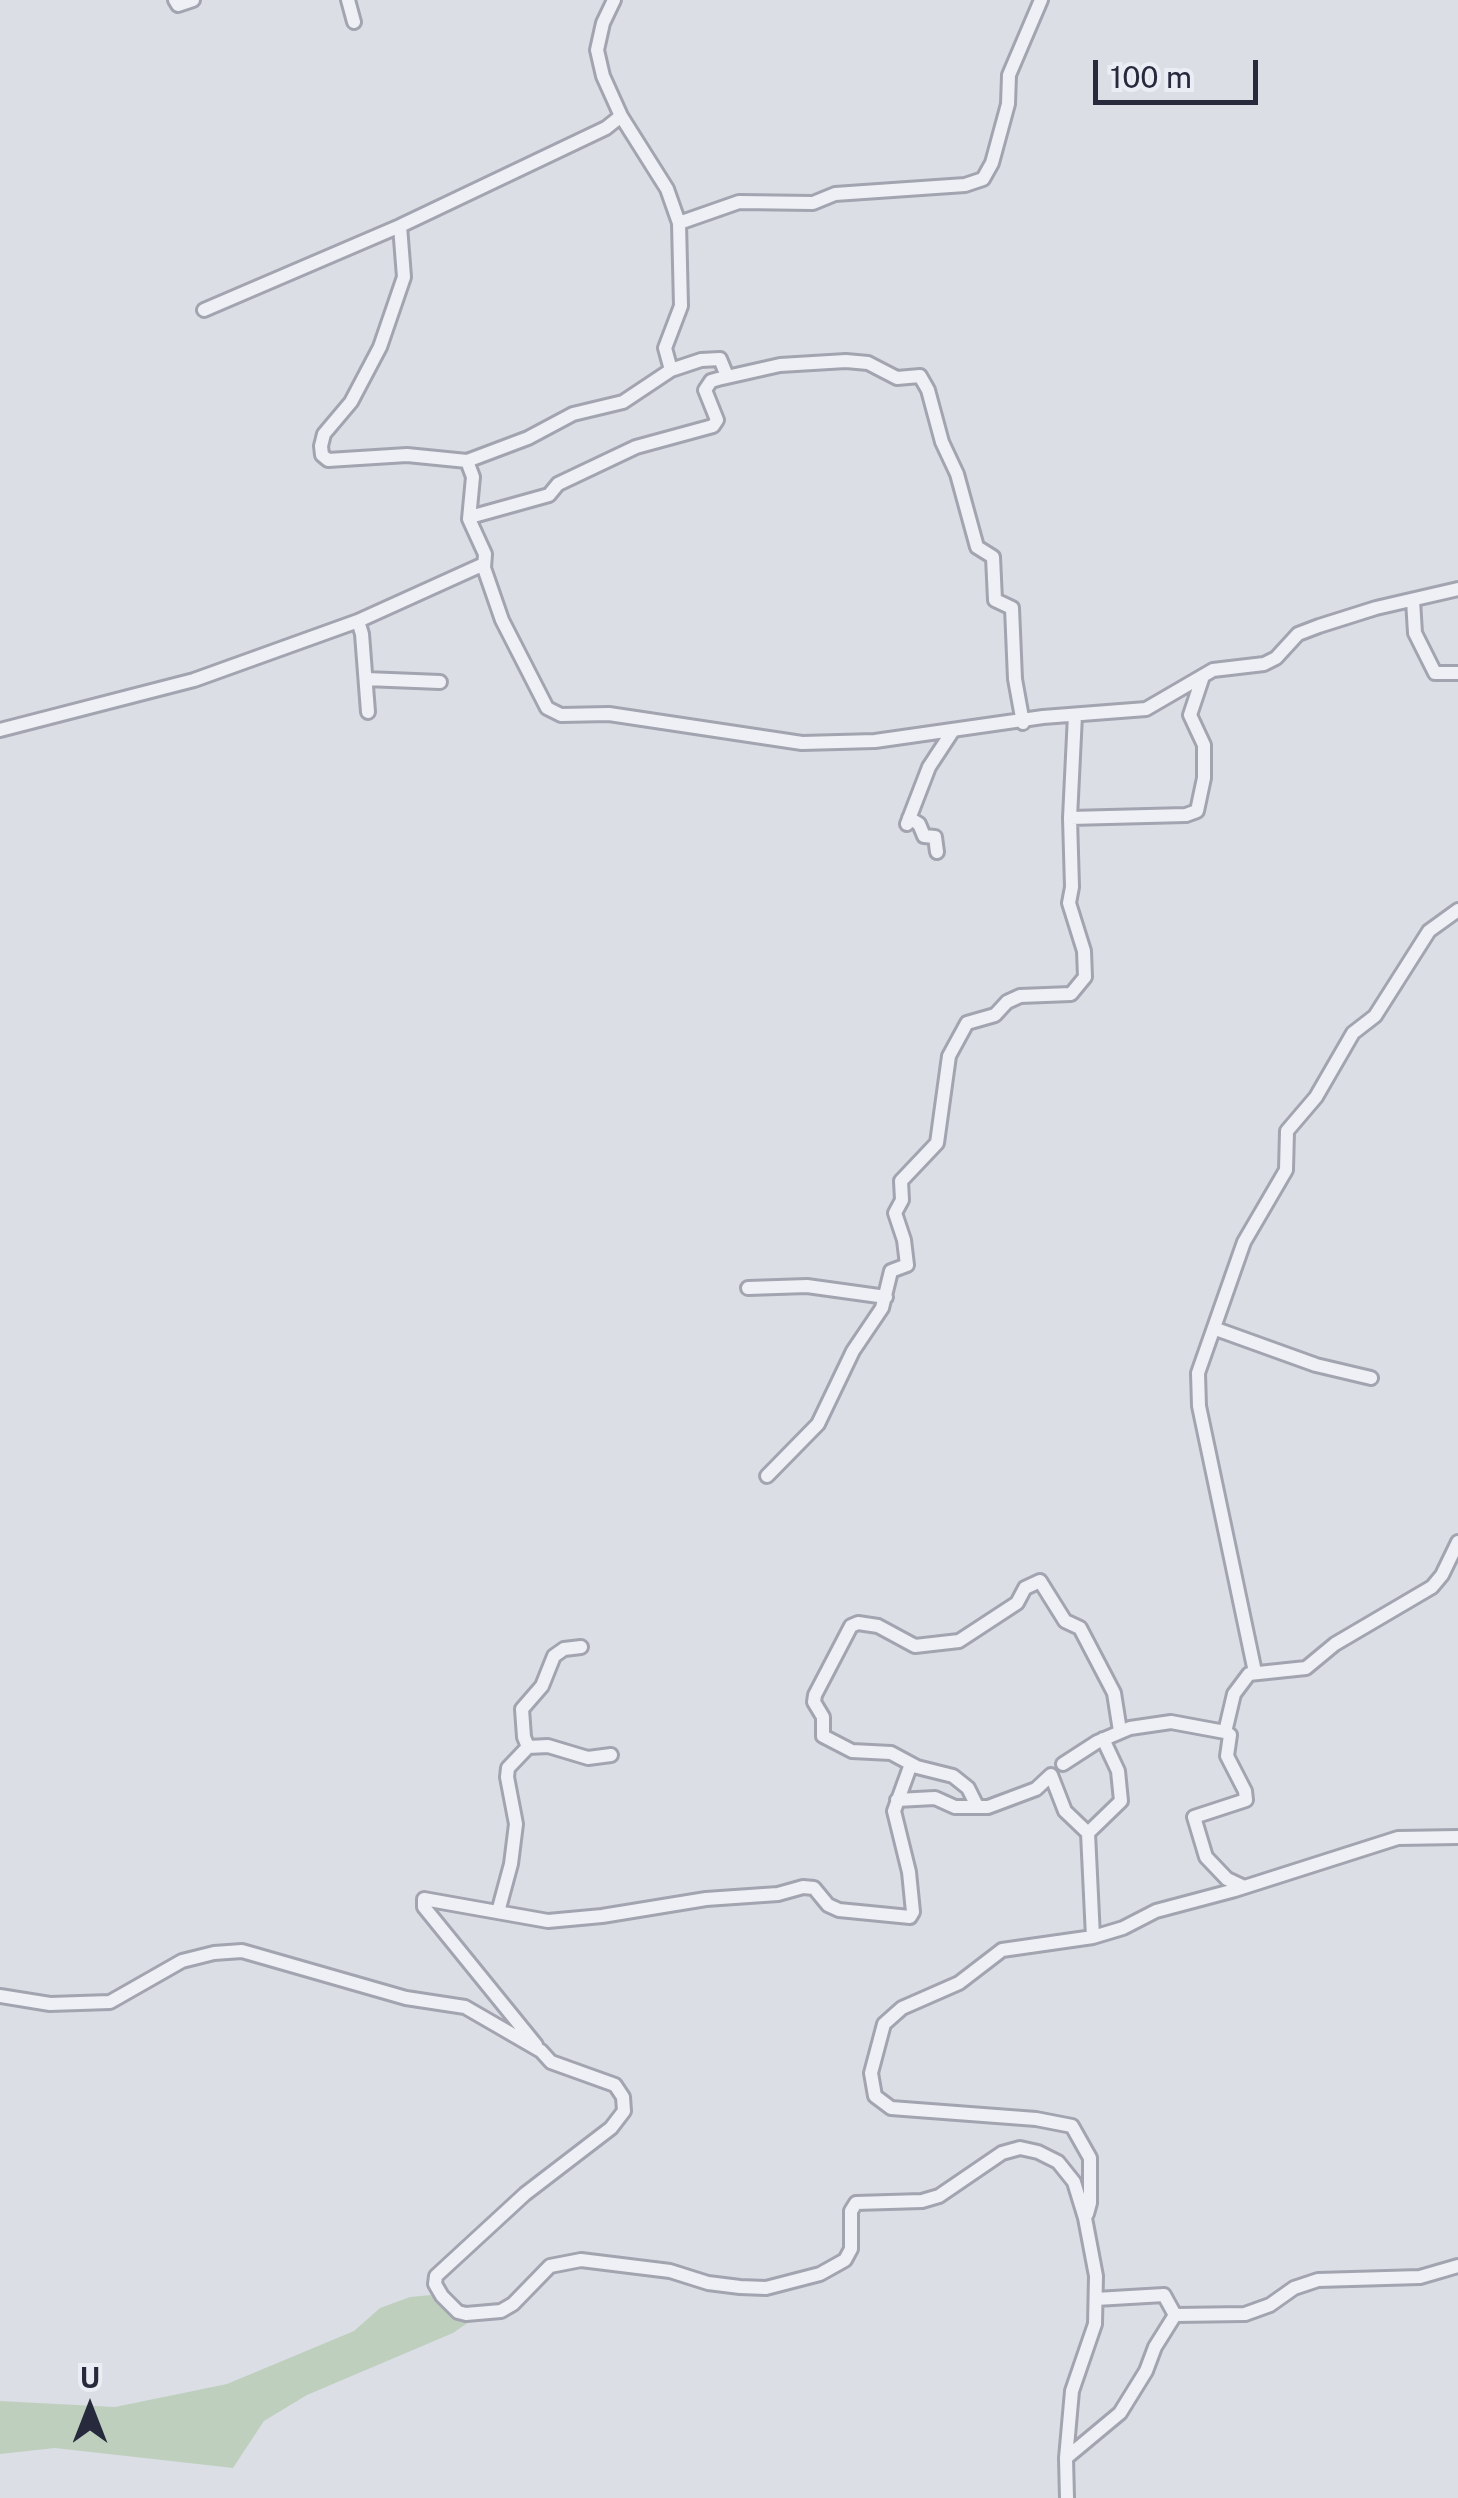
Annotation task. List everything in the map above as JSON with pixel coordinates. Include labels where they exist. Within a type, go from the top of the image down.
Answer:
[{"type":"street","points":[[175,0],[178,5],[193,0]]},
{"type":"street","points":[[348,0],[354,22]]},
{"type":"street","points":[[614,0],[603,23],[598,50],[603,76],[621,116],[667,188],[679,223],[681,306],[665,348],[671,370]]},
{"type":"street","points":[[679,223],[739,202],[813,202],[835,194],[966,185],[983,179],[992,163],[1008,104],[1009,76],[1040,0]]},
{"type":"street","points":[[204,310],[400,226],[606,128],[621,116]]},
{"type":"street","points":[[400,226],[404,277],[380,347],[351,402],[324,434],[322,455],[336,461],[408,455],[467,462],[528,438],[573,414],[624,402],[671,370],[711,358],[720,359],[726,376]]},
{"type":"street","points":[[470,517],[551,494],[558,484],[632,448],[716,424],[705,390],[711,382],[726,376],[780,365],[846,361],[868,362],[898,378],[922,376],[942,442],[957,474],[977,547],[993,557],[996,600],[1012,608],[1015,679],[1023,722]]},
{"type":"street","points":[[467,462],[473,477],[470,517],[485,554],[484,564],[502,620],[548,708],[561,715],[609,714],[802,743],[875,741],[1146,709],[1213,670],[1264,664],[1276,658],[1298,634],[1376,608],[1458,589]]},
{"type":"street","points":[[0,730],[194,680],[358,620],[484,564]]},
{"type":"street","points":[[1413,600],[1415,632],[1435,673],[1458,673]]},
{"type":"street","points":[[358,620],[368,712]]},
{"type":"street","points":[[1070,818],[1186,815],[1197,811],[1204,778],[1204,745],[1190,715],[1202,676]]},
{"type":"street","points":[[366,679],[440,682]]},
{"type":"street","points":[[767,1476],[818,1424],[854,1351],[879,1314],[891,1271],[906,1267],[908,1262],[894,1213],[902,1200],[900,1181],[937,1143],[949,1056],[968,1023],[995,1016],[1020,996],[1071,994],[1085,977],[1083,946],[1068,903],[1072,892],[1070,818],[1075,715]]},
{"type":"street","points":[[937,852],[935,837],[924,836],[919,824],[908,821],[930,767],[952,732]]},
{"type":"street","points":[[1255,1672],[1197,1396],[1202,1358],[1216,1329],[1225,1289],[1244,1242],[1288,1164],[1286,1131],[1316,1097],[1354,1033],[1375,1016],[1429,930],[1458,910]]},
{"type":"street","points":[[748,1288],[807,1286],[886,1297]]},
{"type":"street","points":[[1216,1329],[1316,1366],[1372,1378]]},
{"type":"street","points":[[1224,1732],[1242,1680],[1255,1672],[1306,1668],[1328,1648],[1432,1586],[1442,1575],[1458,1542]]},
{"type":"street","points":[[977,1806],[968,1788],[953,1776],[910,1764],[891,1754],[843,1748],[821,1733],[823,1717],[814,1699],[847,1631],[858,1623],[866,1623],[914,1646],[959,1641],[1017,1604],[1025,1588],[1036,1582],[1044,1585],[1064,1621],[1080,1628],[1114,1693],[1120,1731]]},
{"type":"street","points":[[528,1747],[521,1724],[522,1709],[542,1686],[556,1652],[580,1647]]},
{"type":"street","points":[[1063,1764],[1120,1731],[1171,1722],[1230,1735],[1226,1756],[1246,1800],[1194,1818],[1206,1857],[1226,1879],[1244,1886]]},
{"type":"street","points":[[1088,1833],[1121,1801],[1118,1771],[1103,1738]]},
{"type":"street","points":[[498,1912],[512,1864],[516,1824],[508,1768],[528,1747],[548,1746],[588,1758],[611,1755]]},
{"type":"street","points":[[910,1764],[894,1812],[910,1882],[910,1917],[839,1910],[828,1905],[814,1888],[803,1886],[778,1894],[706,1899],[602,1916],[536,1920],[432,1898],[424,1900],[422,1904],[551,2062],[616,2085],[624,2111],[611,2128],[524,2194],[436,2276],[435,2284],[458,2312],[501,2311],[550,2266],[581,2260],[670,2270],[708,2283],[766,2288],[820,2274],[845,2260],[851,2249],[851,2211],[856,2203],[922,2202],[938,2196],[1002,2154],[1020,2148],[1058,2162],[1074,2182],[1096,2276],[1095,2324],[1072,2391],[1066,2458],[1068,2498]]},
{"type":"street","points":[[898,1800],[936,1798],[955,1807],[988,1807],[1036,1789],[1051,1775],[1065,1811],[1088,1833],[1093,1937]]},
{"type":"street","points":[[1085,2218],[1090,2202],[1090,2158],[1072,2126],[1036,2119],[891,2108],[876,2096],[871,2072],[884,2024],[902,2008],[959,1983],[1002,1950],[1093,1937],[1123,1928],[1156,1911],[1398,1838],[1458,1837]]},
{"type":"street","points":[[0,1996],[50,2004],[110,2002],[182,1961],[214,1953],[242,1952],[406,1998],[465,2007],[541,2050]]},
{"type":"street","points":[[1175,2316],[1245,2314],[1318,2280],[1420,2277],[1458,2266]]},
{"type":"street","points":[[1096,2299],[1164,2295],[1175,2316]]},
{"type":"street","points":[[1066,2458],[1120,2412],[1175,2316]]},
{"type":"green space","points":[[431,2295],[459,2307],[498,2302],[453,2333],[307,2395],[264,2421],[233,2468],[55,2448],[0,2454],[0,2401],[115,2407],[227,2384],[354,2331],[380,2308],[410,2297]]}]
